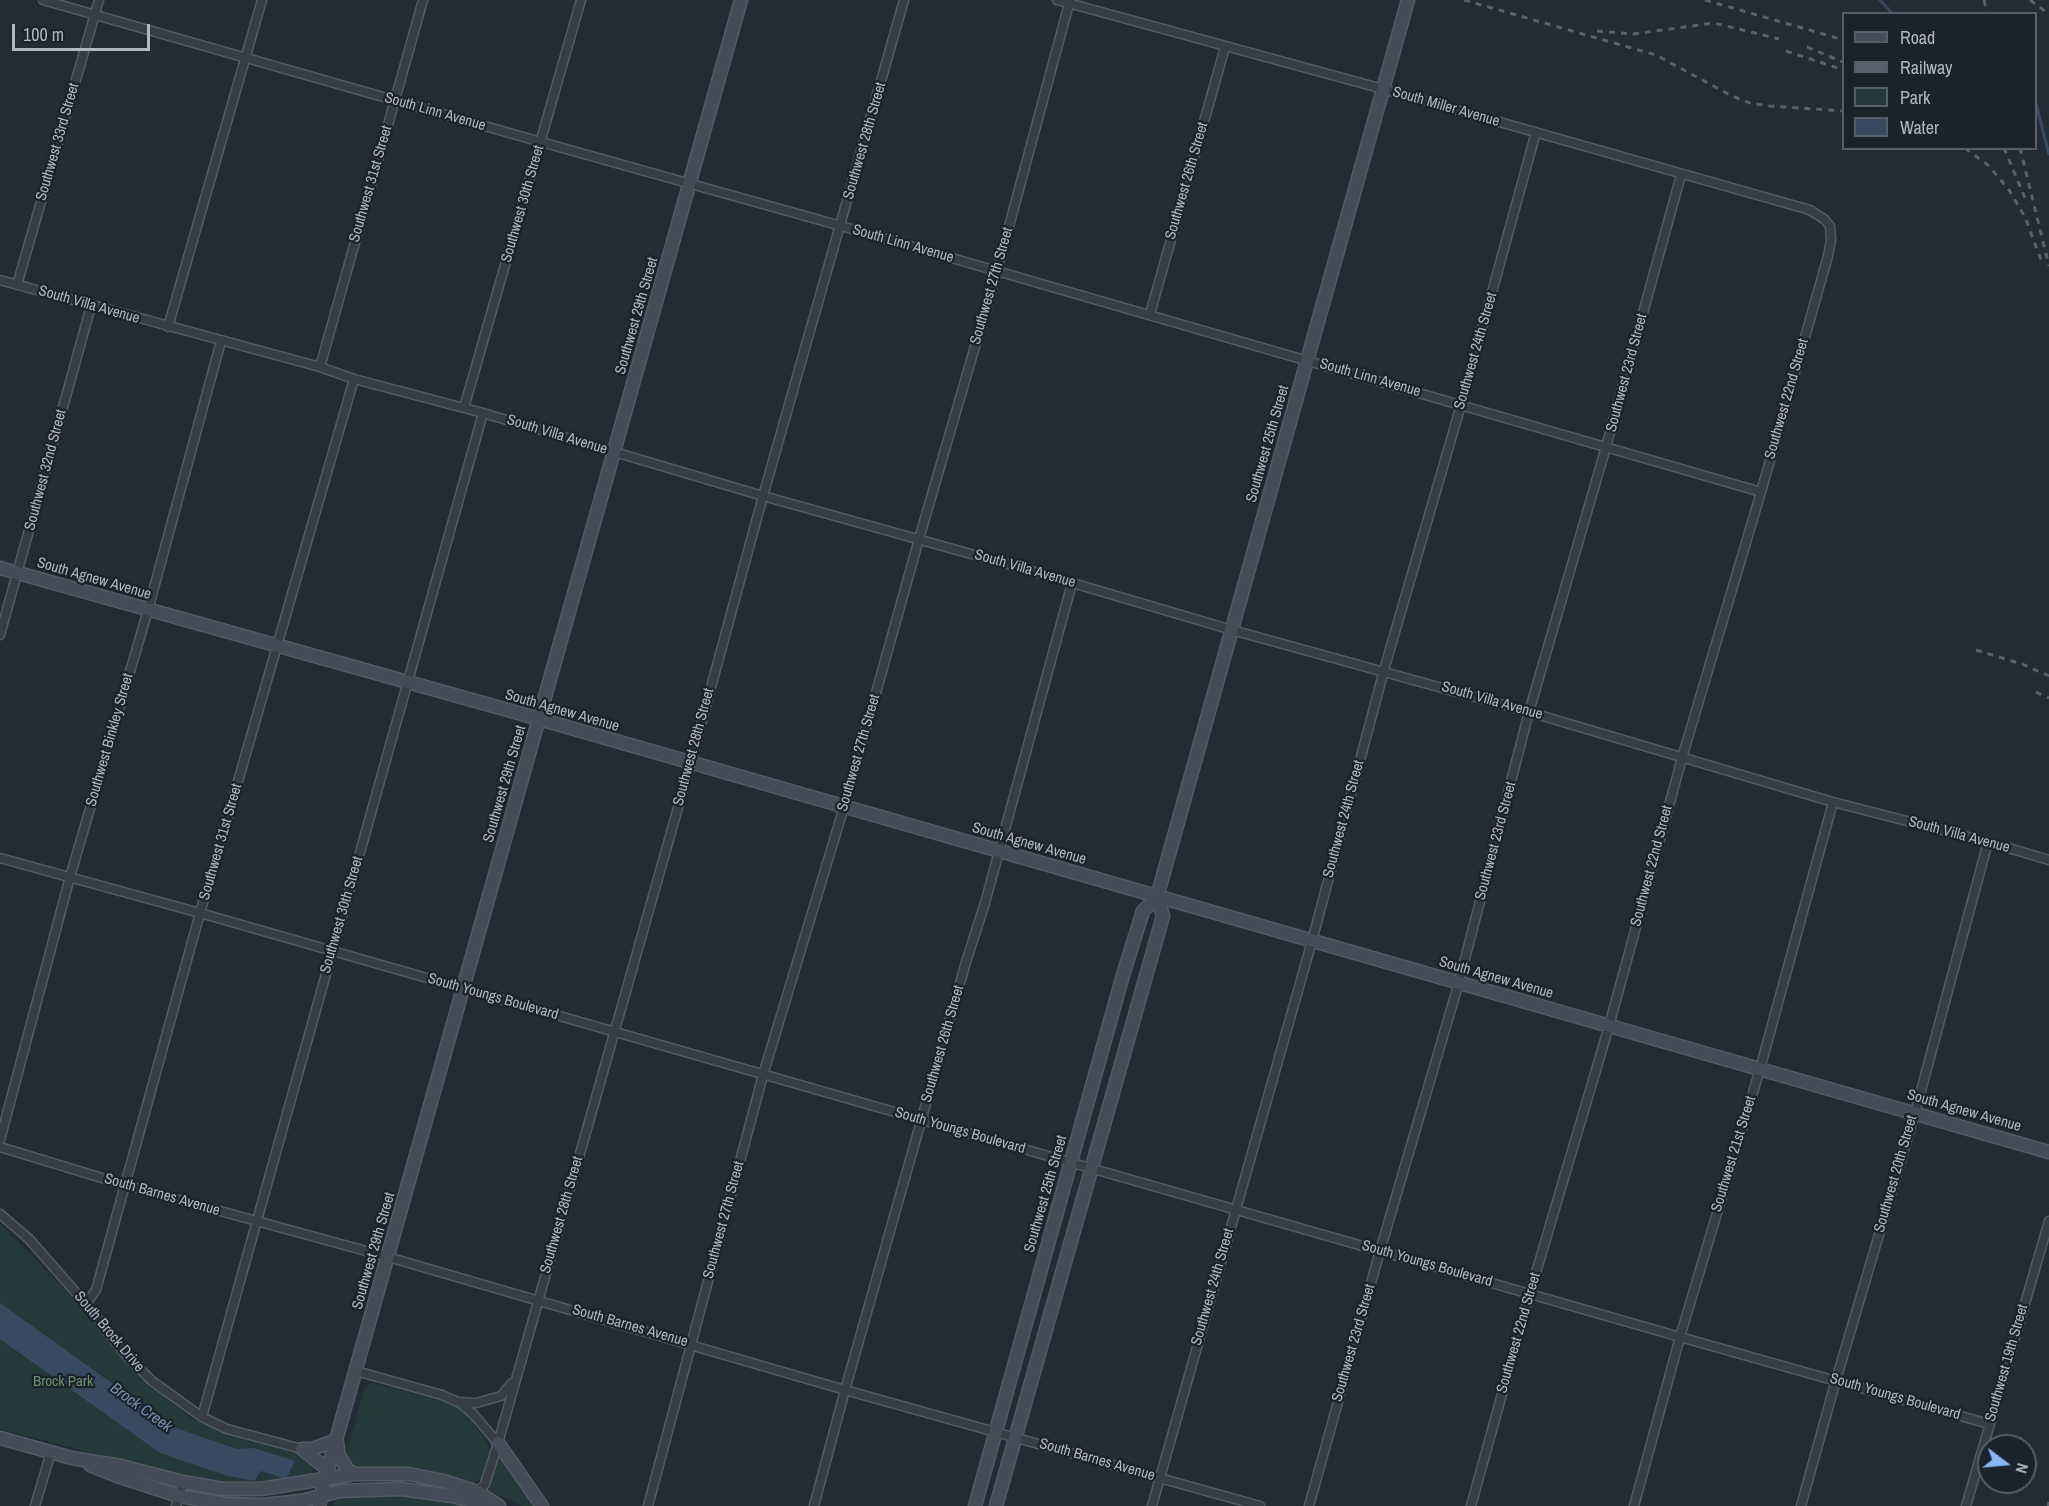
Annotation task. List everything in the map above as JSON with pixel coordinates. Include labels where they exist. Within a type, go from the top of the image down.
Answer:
[{"type":"main road","name":"Southwest 29th Street","points":[[320,1501],[741,0]]},
{"type":"main road","name":"Southwest 25th Street","points":[[975,1506],[1122,975],[1143,911],[1157,897],[1408,0]]},
{"type":"main road","name":"South Agnew Avenue","points":[[0,568],[539,719],[2049,1152]]},
{"type":"main road","name":"Southwest 25th Street","points":[[996,1506],[1163,916],[1157,897]]},
{"type":"main road","points":[[0,1438],[72,1458],[177,1501],[263,1505],[320,1501],[340,1491],[401,1489],[495,1504]]},
{"type":"main road","points":[[302,1449],[312,1449],[336,1440],[339,1456],[348,1470],[355,1474]]},
{"type":"main road","points":[[498,1443],[542,1506]]},
{"type":"main road","points":[[302,1449],[326,1475]]},
{"type":"main road","points":[[72,1458],[121,1466],[183,1482],[223,1489],[245,1490],[281,1486],[326,1475],[392,1473],[425,1476],[478,1492],[495,1504]]},
{"type":"street","name":"South Linn Avenue","points":[[43,0],[1150,314],[1761,492]]},
{"type":"street","name":"Southwest 33rd Street","points":[[17,285],[99,0]]},
{"type":"street","points":[[168,327],[262,0]]},
{"type":"street","name":"Southwest 31st Street","points":[[320,367],[423,0]]},
{"type":"street","name":"Southwest 30th Street","points":[[464,408],[581,0]]},
{"type":"street","name":"Southwest 28th Street","points":[[478,1492],[485,1484],[498,1443],[904,0]]},
{"type":"street","name":"South Miller Avenue","points":[[1057,0],[1383,89],[1809,210],[1824,219],[1830,226]]},
{"type":"street","name":"Southwest 27th Street","points":[[648,1506],[763,1075],[844,807],[997,272],[1070,2]]},
{"type":"street","name":"Southwest 26th Street","points":[[1150,314],[1225,47]]},
{"type":"street","name":"Southwest 24th Street","points":[[1152,1506],[1312,941],[1384,670],[1461,405],[1536,132]]},
{"type":"street","name":"Southwest 23rd Street","points":[[1309,1506],[1380,1251],[1459,982],[1529,712],[1606,447],[1681,175]]},
{"type":"street","name":"Southwest 22nd Street","points":[[1471,1506],[1530,1293],[1609,1026],[1682,758],[1828,256],[1831,240],[1830,226]]},
{"type":"street","name":"South Villa Avenue","points":[[0,280],[483,413],[763,496],[1232,630],[1384,670],[1833,802],[2049,860]]},
{"type":"street","name":"Southwest 32nd Street","points":[[0,635],[91,306]]},
{"type":"street","name":"Southwest Binkley Street","points":[[0,1140],[70,877],[148,610],[221,341]]},
{"type":"street","name":"Southwest 31st Street","points":[[86,1304],[96,1290],[200,913],[354,379]]},
{"type":"street","name":"Southwest 30th Street","points":[[202,1417],[483,413]]},
{"type":"street","name":"Southwest 26th Street","points":[[814,1506],[845,1389],[999,852],[1072,583]]},
{"type":"street","name":"Southwest 21st Street","points":[[1634,1506],[1680,1337],[1760,1069],[1833,802]]},
{"type":"street","name":"Southwest 20th Street","points":[[1801,1506],[1915,1113],[1988,842]]},
{"type":"street","name":"South Youngs Boulevard","points":[[0,858],[464,988],[1989,1424]]},
{"type":"street","name":"South Barnes Avenue","points":[[0,1147],[125,1185],[388,1257],[1260,1506]]},
{"type":"street","name":"South Brock Drive","points":[[0,1214],[29,1239],[86,1304],[126,1355],[152,1381],[202,1417],[227,1429],[302,1449]]},
{"type":"street","name":"Southwest 19th Street","points":[[1966,1506],[2049,1221]]},
{"type":"street","points":[[356,1371],[458,1401],[476,1403],[501,1396],[514,1381]]},
{"type":"street","points":[[458,1401],[473,1414],[498,1443]]},
{"type":"street","points":[[35,1506],[51,1452]]},
{"type":"street","points":[[177,1501],[183,1482]]},
{"type":"green space","name":"Brock Park","points":[[0,1224],[79,1304],[141,1378],[192,1419],[221,1431],[307,1457],[312,1461],[313,1466],[310,1476],[275,1482],[230,1484],[194,1479],[0,1429]]},
{"type":"green space","points":[[372,1383],[454,1404],[465,1412],[490,1450],[481,1479],[472,1485],[356,1467],[347,1457],[347,1451],[364,1389]]},
{"type":"green space","points":[[498,1450],[539,1506],[522,1506],[489,1490],[488,1486]]},
{"type":"green space","points":[[412,1495],[471,1506],[333,1506],[335,1499]]},
{"type":"water","name":"Brock Creek","points":[[0,1303],[173,1427],[237,1449],[254,1448],[295,1461],[286,1479],[261,1471],[254,1481],[228,1476],[160,1453],[0,1339]]},
{"type":"waterway","points":[[1880,0],[1891,12]]},
{"type":"waterway","points":[[2037,108],[2049,154]]},
{"type":"railway","points":[[1464,0],[1656,55],[1732,96],[1750,103],[1842,111]]},
{"type":"railway","points":[[1705,0],[1842,39]]},
{"type":"railway","points":[[1984,0],[1987,12]]},
{"type":"railway","points":[[2030,0],[2049,14]]},
{"type":"railway","points":[[1597,31],[1633,34],[1714,23],[1779,39]]},
{"type":"railway","points":[[1807,47],[1842,62]]},
{"type":"railway","points":[[1786,51],[1842,69]]},
{"type":"railway","points":[[1968,150],[1989,166],[2009,190],[2025,217],[2041,260]]},
{"type":"railway","points":[[2005,150],[2025,198]]},
{"type":"railway","points":[[2020,150],[2049,266]]},
{"type":"railway","points":[[1976,650],[2022,664],[2049,676]]},
{"type":"railway","points":[[2036,692],[2049,698]]},
{"type":"railway","points":[[2048,1506],[2049,1502]]}]
